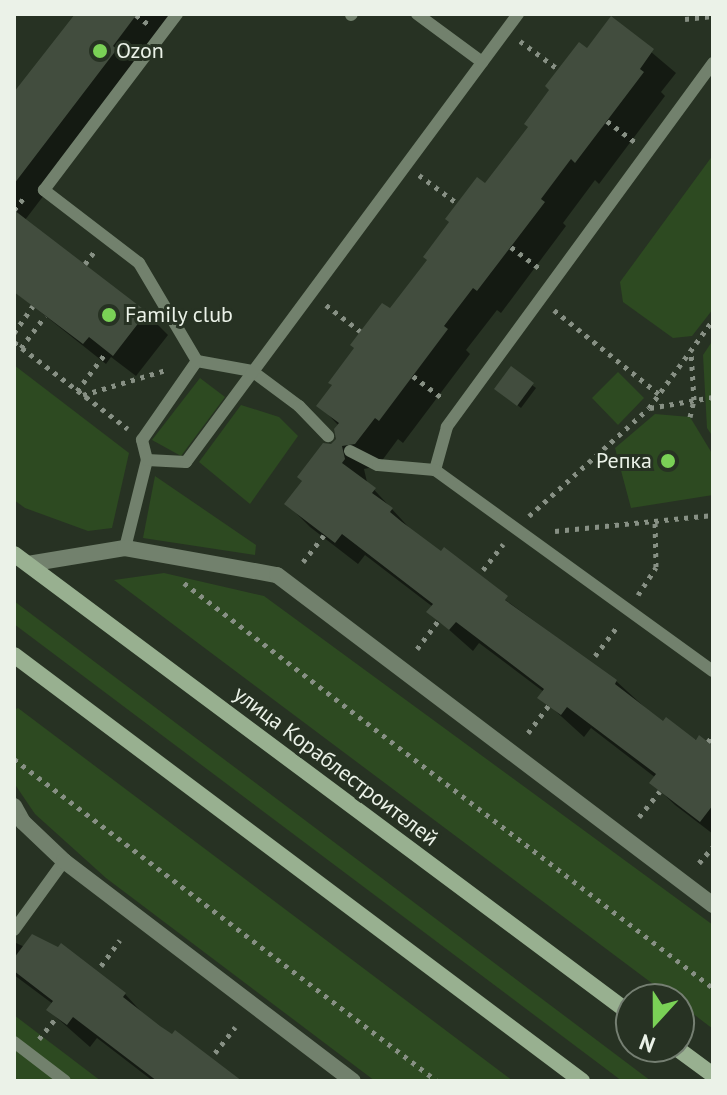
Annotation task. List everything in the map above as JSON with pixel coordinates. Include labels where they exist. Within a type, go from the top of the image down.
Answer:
[{"type":"main road","name":"улица Кораблестроителей","points":[[14,554],[615,1002]]},
{"type":"main road","points":[[14,655],[582,1081]]},
{"type":"main road","points":[[695,1062],[713,1075]]},
{"type":"street","points":[[28,564],[125,548],[277,575],[713,905]]},
{"type":"street","points":[[14,806],[23,822],[64,861],[353,1081]]},
{"type":"lane","points":[[177,14],[44,190],[139,263],[197,361],[252,371],[299,406],[328,436]]},
{"type":"lane","points":[[417,14],[482,62]]},
{"type":"lane","points":[[147,460],[186,462],[518,14]]},
{"type":"lane","points":[[435,470],[447,427],[713,63]]},
{"type":"lane","points":[[125,548],[147,460],[142,440],[197,361]]},
{"type":"lane","points":[[350,451],[378,465],[435,470],[713,671]]},
{"type":"lane","points":[[14,930],[18,911],[64,861]]},
{"type":"lane","points":[[14,1042],[65,1081]]},
{"type":"path","points":[[685,19],[713,16]]},
{"type":"path","points":[[506,30],[558,69]]},
{"type":"path","points":[[607,121],[648,152]]},
{"type":"path","points":[[406,165],[457,203]]},
{"type":"path","points":[[511,247],[555,280]]},
{"type":"path","points":[[310,293],[360,331]]},
{"type":"path","points":[[540,300],[659,394]]},
{"type":"path","points":[[14,333],[33,306]]},
{"type":"path","points":[[21,348],[45,316]]},
{"type":"path","points":[[483,570],[519,531],[649,408],[713,320]]},
{"type":"path","points":[[14,342],[142,440]]},
{"type":"path","points":[[690,417],[694,400],[691,350]]},
{"type":"path","points":[[80,393],[105,354]]},
{"type":"path","points":[[80,393],[197,361]]},
{"type":"path","points":[[413,376],[459,411]]},
{"type":"path","points":[[649,408],[713,397]]},
{"type":"path","points":[[519,531],[713,515]]},
{"type":"path","points":[[595,656],[630,611],[656,567],[655,521]]},
{"type":"path","points":[[303,562],[324,535]]},
{"type":"path","points":[[188,585],[713,988]]},
{"type":"path","points":[[417,649],[438,621]]},
{"type":"path","points":[[528,733],[548,706]]},
{"type":"path","points":[[708,742],[713,735]]},
{"type":"path","points":[[14,759],[437,1081]]},
{"type":"path","points":[[639,817],[660,791]]},
{"type":"path","points":[[713,847],[699,863],[713,858]]},
{"type":"path","points":[[101,966],[120,940]]},
{"type":"path","points":[[215,1053],[235,1027]]},
{"type":"green space","points":[[713,155],[713,309],[692,336],[673,338],[623,302],[620,282]]},
{"type":"green space","points":[[713,340],[713,437],[707,428],[703,355]]},
{"type":"green space","points":[[14,365],[129,453],[112,528],[88,531],[25,508],[14,500]]},
{"type":"green space","points":[[618,372],[644,398],[618,425],[592,398]]},
{"type":"green space","points":[[200,378],[225,397],[181,456],[152,440]]},
{"type":"green space","points":[[241,405],[279,417],[298,436],[250,504],[199,462]]},
{"type":"green space","points":[[655,414],[690,417],[713,455],[713,495],[631,508],[615,448]]},
{"type":"green space","points":[[155,476],[256,545],[255,555],[143,538]]},
{"type":"green space","points":[[164,573],[264,596],[713,925],[713,1029],[695,1015],[695,983],[652,983],[114,580]]},
{"type":"green space","points":[[14,601],[615,1054],[615,1063],[627,1063],[651,1081],[622,1081],[14,624]]},
{"type":"green space","points":[[18,708],[513,1081],[375,1081],[106,878],[35,814],[14,783],[14,710]]},
{"type":"green space","points":[[14,1015],[101,1081],[14,1081]]},
{"type":"building","points":[[75,14],[137,14],[113,46],[117,49],[14,184],[14,92]]},
{"type":"building","points":[[611,16],[654,49],[640,69],[644,72],[575,163],[571,159],[541,199],[545,202],[477,291],[473,288],[444,326],[448,329],[379,421],[375,418],[355,444],[342,446],[345,459],[342,463],[376,488],[372,493],[393,508],[390,512],[402,522],[441,551],[444,547],[508,596],[505,600],[617,680],[615,684],[663,721],[666,717],[696,740],[699,735],[713,746],[713,805],[700,822],[649,783],[656,774],[567,707],[561,715],[537,698],[544,689],[456,622],[449,630],[426,612],[433,604],[342,534],[335,543],[284,504],[302,481],[297,477],[323,443],[331,444],[336,439],[334,429],[339,423],[316,406],[332,385],[328,383],[354,348],[350,345],[382,303],[390,308],[427,260],[423,257],[449,222],[445,219],[477,177],[485,183],[528,127],[524,124],[549,90],[545,86],[579,42],[587,48]]},
{"type":"building","points":[[14,210],[147,312],[113,356],[89,337],[83,344],[14,292]]},
{"type":"building","points":[[511,366],[534,383],[517,406],[494,389]]},
{"type":"building","points":[[32,934],[58,947],[61,943],[126,993],[123,997],[160,1026],[172,1034],[175,1030],[242,1081],[157,1081],[73,1017],[67,1025],[46,1010],[53,1001],[14,971],[14,958]]},
{"type":"place","name":"Ozon","points":[[100,51]]},
{"type":"place","name":"Family club","points":[[109,315]]},
{"type":"place","name":"Репка","points":[[668,461]]}]
